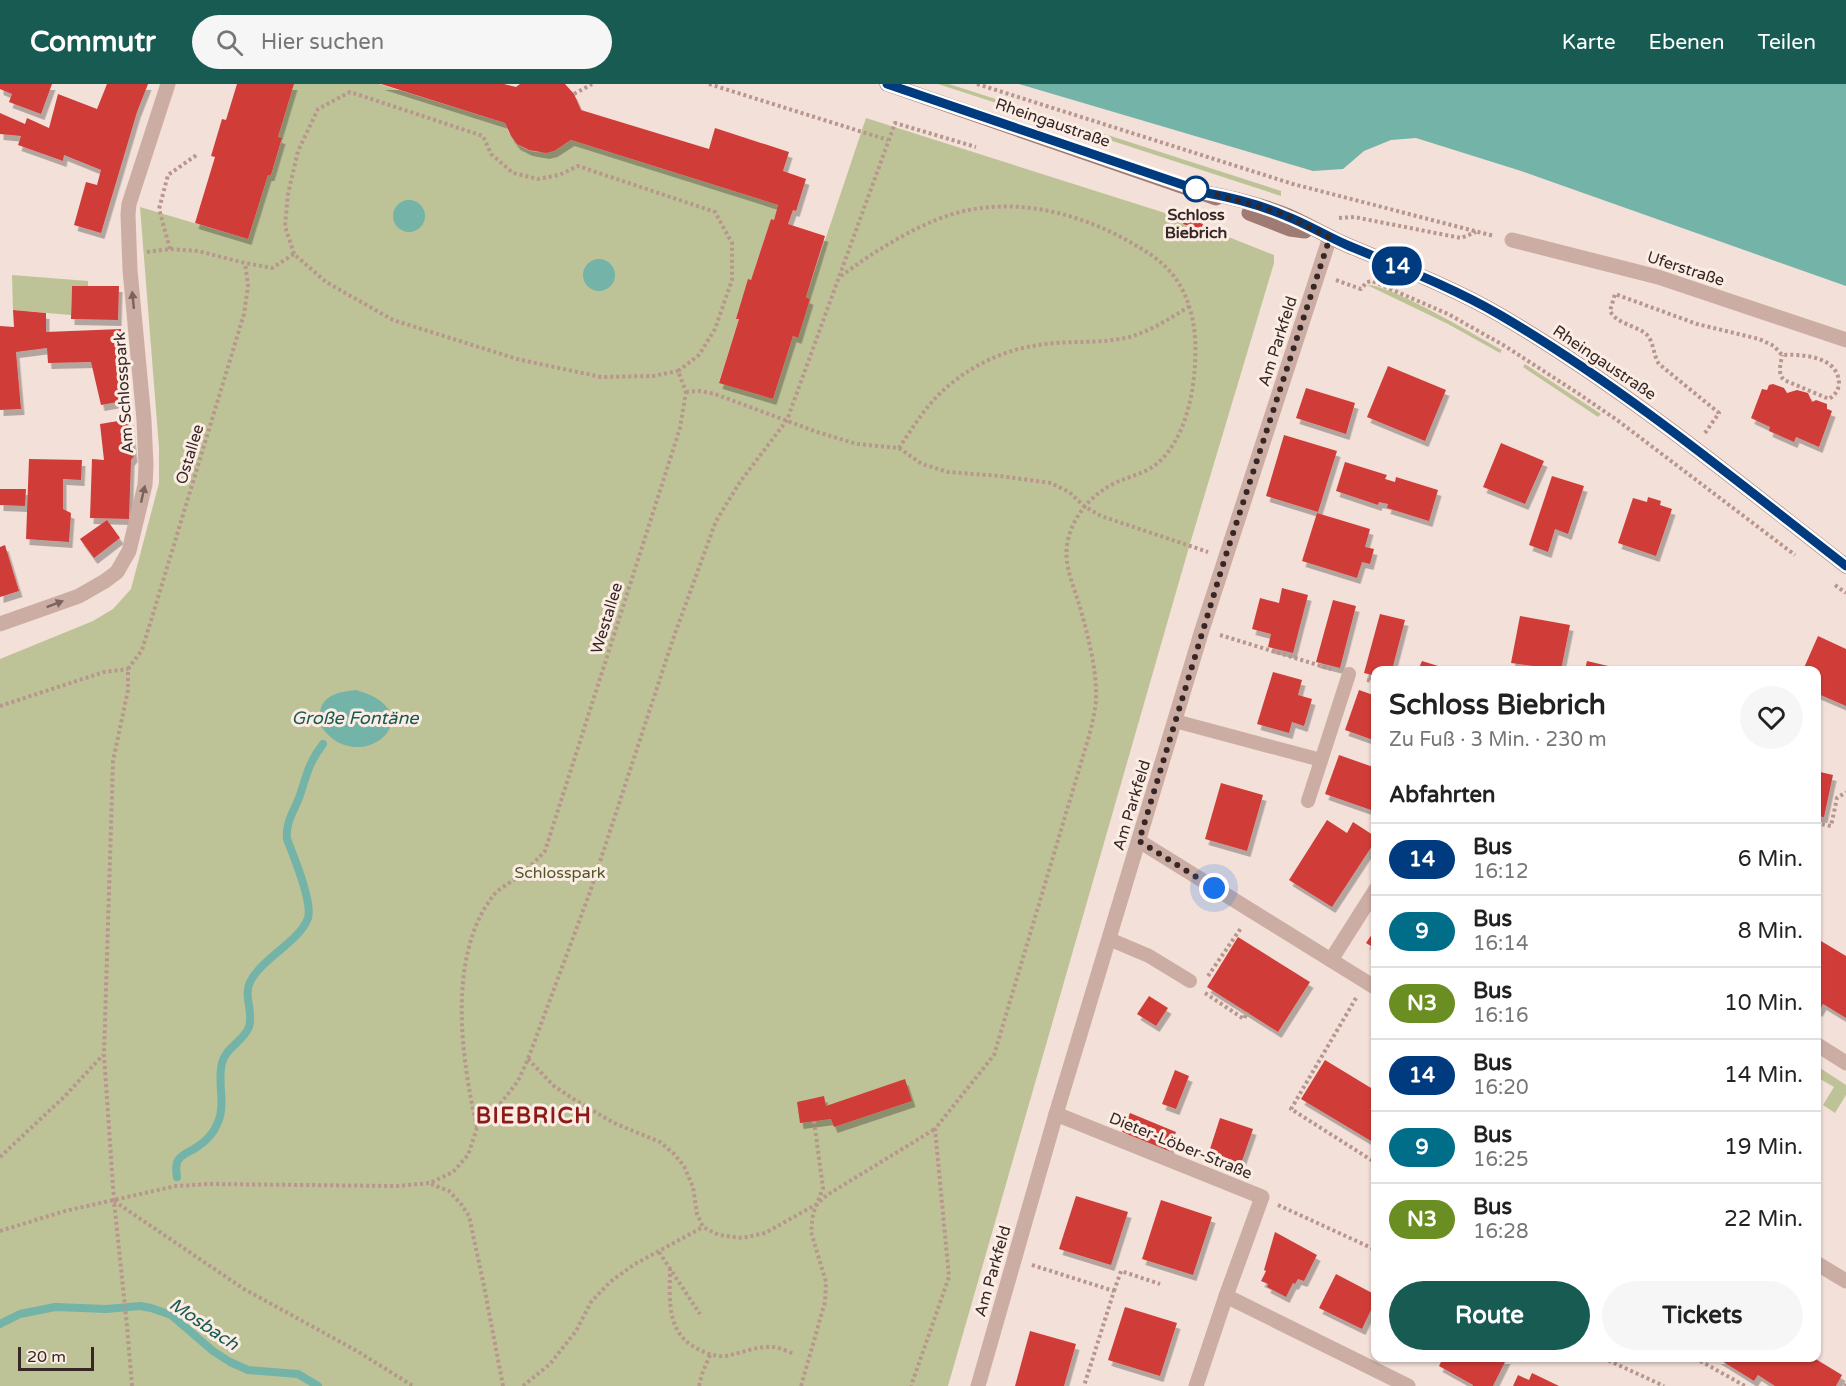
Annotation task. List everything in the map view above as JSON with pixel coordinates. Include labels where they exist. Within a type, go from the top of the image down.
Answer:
[{"type":"street","name":"Am Schlosspark","points":[[0,624],[88,591],[117,572],[129,551],[145,485],[146,466],[135,252],[128,214],[129,204],[168,84]]},
{"type":"street","name":"Rheingaustraße","points":[[887,84],[1207,193],[1242,201],[1285,215],[1499,314],[1591,373],[1694,448],[1846,566]]},
{"type":"street","name":"Am Parkfeld","points":[[978,1386],[1056,1114],[1324,235]]},
{"type":"street","name":"Uferstraße","points":[[1512,240],[1658,277],[1846,340]]},
{"type":"street","points":[[1139,841],[1370,985]]},
{"type":"street","points":[[1331,960],[1371,897]]},
{"type":"street","points":[[1821,1047],[1846,1063]]},
{"type":"street","name":"Dieter-Löber-Straße","points":[[1056,1114],[1262,1197],[1196,1386]]},
{"type":"street","points":[[1821,1266],[1846,1281]]},
{"type":"street","points":[[1226,1296],[1408,1386]]},
{"type":"lane","points":[[1308,801],[1349,674]]},
{"type":"lane","points":[[1175,721],[1321,760]]},
{"type":"lane","points":[[1109,939],[1149,956],[1195,985]]},
{"type":"path","points":[[574,94],[592,84]]},
{"type":"path","points":[[709,84],[888,140]]},
{"type":"path","points":[[977,84],[1293,184],[1476,232],[1461,238],[1354,217],[1337,218]]},
{"type":"path","points":[[350,92],[483,136],[490,154],[513,173],[538,179],[559,175],[578,166],[715,212],[732,243],[732,279],[710,338],[699,355],[678,371],[653,376],[601,377],[506,356],[393,320],[327,282],[294,254],[285,226],[288,194],[298,151],[318,109],[350,92]]},
{"type":"path","points":[[0,1232],[64,1211],[176,1186],[209,1184],[398,1186],[430,1183],[453,1172],[468,1155],[477,1128],[518,1082],[528,1059],[590,892],[673,639],[716,521],[740,482],[787,420],[895,123],[976,147]]},
{"type":"path","points":[[170,249],[159,209],[168,175],[198,154]]},
{"type":"path","points":[[528,1059],[554,1086],[575,1100],[614,1123],[660,1142],[684,1166],[693,1187],[697,1214],[704,1227],[719,1235],[742,1238],[765,1233],[817,1204],[827,1195],[935,1129],[994,1055],[1089,736],[1096,702],[1094,666],[1069,571],[1067,547],[1072,526],[1084,506],[1111,485],[1141,474],[1154,466],[1173,445],[1182,427],[1194,381],[1195,335],[1190,306],[1173,274],[1148,252],[1110,231],[1059,213],[1035,208],[990,207],[948,215],[892,243],[839,277]]},
{"type":"path","points":[[135,252],[170,249],[198,251],[272,268],[294,254]]},
{"type":"path","name":"Ostallee","points":[[128,669],[142,650],[244,314],[248,286],[245,263]]},
{"type":"path","points":[[1331,278],[1361,289],[1367,282],[1372,281],[1448,314],[1505,346],[1617,420],[1799,558]]},
{"type":"path","points":[[1694,448],[1719,413],[1659,364],[1655,358],[1651,340],[1646,334],[1614,317],[1610,310],[1615,294],[1697,324],[1759,339],[1774,345],[1782,355],[1813,357],[1834,367],[1839,383],[1834,396],[1829,399],[1784,380],[1779,371],[1782,355]]},
{"type":"path","points":[[899,448],[931,403],[945,389],[958,378],[992,358],[1031,346],[1129,337],[1166,321],[1190,306]]},
{"type":"path","points":[[678,371],[686,392],[700,391],[715,394],[816,432],[857,444],[899,448],[922,464],[948,472],[1051,483],[1069,492],[1084,506],[1101,516],[1225,558]]},
{"type":"path","name":"Westallee","points":[[477,1128],[467,1085],[462,999],[463,974],[472,935],[494,894],[532,865],[545,851],[680,428],[686,392]]},
{"type":"path","points":[[1827,579],[1846,593]]},
{"type":"path","points":[[1202,630],[1371,681]]},
{"type":"path","points":[[0,706],[96,674],[128,669],[128,690],[113,761],[104,1055],[114,1201],[128,1326],[132,1386]]},
{"type":"path","points":[[1821,824],[1831,826],[1837,798],[1846,792]]},
{"type":"path","points":[[1247,1012],[1244,1019],[1195,985],[1252,911]]},
{"type":"path","points":[[1370,985],[1292,1108],[1371,1160]]},
{"type":"path","points":[[0,1157],[64,1097],[104,1055]]},
{"type":"path","points":[[801,1386],[825,1302],[826,1282],[811,1232],[811,1223],[823,1188],[814,1121]]},
{"type":"path","points":[[911,1386],[949,1277],[935,1129]]},
{"type":"path","points":[[430,1183],[449,1191],[469,1216],[503,1386]]},
{"type":"path","points":[[1262,1197],[1371,1248]]},
{"type":"path","points":[[114,1201],[244,1289],[357,1351],[413,1386]]},
{"type":"path","points":[[523,1386],[550,1364],[576,1330],[591,1302],[610,1282],[635,1264],[704,1227]]},
{"type":"path","points":[[659,1252],[700,1314]]},
{"type":"path","points":[[1015,1260],[1114,1292]]},
{"type":"path","points":[[670,1268],[670,1307],[676,1330],[691,1346],[710,1355],[725,1356],[746,1350],[773,1347],[795,1354]]},
{"type":"path","points":[[1084,1386],[1121,1271],[1160,1284]]},
{"type":"path","points":[[699,1386],[710,1355]]},
{"type":"path","points":[[1612,1362],[1664,1386]]},
{"type":"path","points":[[1702,1362],[1745,1386]]},
{"type":"green space","name":"Schlosspark","points":[[294,84],[379,84],[505,123],[516,142],[532,151],[551,150],[571,140],[778,205],[774,220],[771,219],[737,319],[739,319],[719,382],[773,399],[793,336],[797,338],[810,299],[806,297],[866,118],[1184,219],[1183,224],[1201,230],[1203,227],[1274,255],[1274,263],[1189,547],[948,1386],[0,1386],[0,659],[93,621],[113,609],[131,589],[159,483],[159,448],[140,207],[248,239],[282,139],[278,137]]},
{"type":"green space","points":[[938,84],[949,84],[1281,191],[1281,196]]},
{"type":"green space","points":[[12,275],[88,281],[88,286],[72,286],[71,315],[13,310]]},
{"type":"green space","points":[[1367,285],[1378,287],[1413,302],[1502,350],[1500,353],[1448,324]]},
{"type":"green space","points":[[1525,364],[1601,414],[1598,417],[1523,367]]},
{"type":"green space","points":[[1821,1069],[1846,1085],[1846,1095],[1835,1113],[1823,1105],[1834,1087],[1821,1079]]},
{"type":"water","points":[[1019,84],[1846,84],[1846,286],[1518,170],[1416,138],[1391,140],[1364,151],[1343,169],[1313,171]]},
{"type":"water","points":[[409,200],[420,205],[425,216],[420,227],[409,232],[398,227],[393,216],[398,205]]},
{"type":"water","points":[[599,259],[610,264],[615,275],[610,286],[599,291],[588,286],[583,275],[588,264]]},
{"type":"water","name":"Große Fontäne","points":[[356,690],[379,700],[390,712],[391,725],[384,736],[371,744],[355,747],[339,743],[323,729],[319,714],[328,698],[338,693]]},
{"type":"building","points":[[0,84],[52,84],[41,114],[9,102],[12,94],[0,89]]},
{"type":"building","points":[[107,84],[148,84],[137,112],[101,233],[74,225],[86,182],[97,185],[101,170],[64,155],[63,161],[18,145],[21,136],[0,134],[0,113],[25,124],[27,118],[49,128],[58,94],[97,109]]},
{"type":"building","points":[[237,84],[294,84],[278,137],[282,138],[248,239],[195,223],[215,157],[211,156],[222,119],[226,120]]},
{"type":"building","points":[[381,84],[504,84],[516,87],[520,84],[565,84],[574,94],[581,110],[709,149],[715,128],[789,152],[783,171],[806,179],[796,211],[793,210],[788,224],[825,236],[806,297],[810,299],[798,338],[793,336],[773,399],[719,383],[739,319],[736,319],[748,279],[751,280],[771,219],[774,220],[778,205],[571,140],[554,151],[546,153],[529,150],[517,144],[505,123]]},
{"type":"building","points":[[1185,218],[1203,224],[1201,230],[1183,224]]},
{"type":"building","points":[[72,286],[119,286],[118,320],[71,319]]},
{"type":"building","points":[[13,310],[46,313],[46,332],[121,329],[129,400],[101,405],[91,362],[48,363],[47,348],[16,352],[21,409],[0,410],[0,326],[14,327]]},
{"type":"building","points":[[1388,366],[1446,390],[1425,441],[1367,417]]},
{"type":"building","points":[[1769,385],[1784,388],[1787,393],[1797,390],[1808,393],[1812,402],[1816,400],[1827,404],[1827,409],[1832,411],[1819,447],[1796,437],[1794,442],[1769,431],[1770,427],[1751,418],[1762,389],[1767,390]]},
{"type":"building","points":[[1306,388],[1355,403],[1346,434],[1296,418]]},
{"type":"building","points":[[130,419],[134,456],[131,460],[129,519],[90,518],[92,459],[104,460],[100,424]]},
{"type":"building","points":[[1284,435],[1337,451],[1318,512],[1266,496]]},
{"type":"building","points":[[1501,443],[1544,461],[1525,504],[1483,487]]},
{"type":"building","points":[[29,459],[82,460],[81,480],[63,479],[63,509],[71,513],[69,542],[26,539]]},
{"type":"building","points":[[1345,462],[1387,475],[1385,479],[1395,482],[1396,477],[1438,490],[1429,521],[1387,508],[1388,504],[1379,502],[1378,505],[1336,491]]},
{"type":"building","points":[[1552,476],[1584,486],[1568,534],[1555,529],[1548,552],[1529,545]]},
{"type":"building","points":[[0,489],[26,489],[25,506],[0,505]]},
{"type":"building","points":[[1648,497],[1661,501],[1660,505],[1672,509],[1656,556],[1618,543],[1633,498],[1647,502]]},
{"type":"building","points":[[1317,513],[1370,529],[1365,547],[1374,549],[1370,564],[1362,562],[1357,578],[1302,561]]},
{"type":"building","points":[[107,520],[120,538],[94,558],[80,539]]},
{"type":"building","points":[[5,545],[19,591],[0,597],[0,547]]},
{"type":"building","points":[[1282,588],[1308,595],[1293,653],[1268,647],[1271,634],[1252,629],[1260,598],[1279,603]]},
{"type":"building","points":[[1333,600],[1356,606],[1340,668],[1316,662]]},
{"type":"building","points":[[1380,614],[1405,620],[1393,666],[1371,666],[1371,675],[1364,673]]},
{"type":"building","points":[[1520,616],[1570,625],[1562,666],[1511,663]]},
{"type":"building","points":[[1818,636],[1846,649],[1846,706],[1821,695],[1821,666],[1805,666]]},
{"type":"building","points":[[1422,661],[1438,666],[1420,666]]},
{"type":"building","points":[[1587,661],[1608,666],[1586,666]]},
{"type":"building","points":[[1273,672],[1302,680],[1298,695],[1312,699],[1304,726],[1292,722],[1289,733],[1257,724]]},
{"type":"building","points":[[1359,690],[1371,694],[1371,739],[1345,730]]},
{"type":"building","points":[[1339,755],[1371,766],[1371,810],[1325,794]]},
{"type":"building","points":[[1821,772],[1833,775],[1824,817],[1821,817]]},
{"type":"building","points":[[1221,783],[1263,795],[1247,851],[1205,839]]},
{"type":"building","points":[[1327,820],[1347,833],[1353,822],[1371,834],[1371,848],[1332,907],[1289,880]]},
{"type":"building","points":[[1371,936],[1371,946],[1366,943]]},
{"type":"building","points":[[1238,937],[1310,982],[1278,1032],[1207,987]]},
{"type":"building","points":[[1821,941],[1846,956],[1846,1018],[1823,1004],[1821,1008]]},
{"type":"building","points":[[1149,996],[1168,1008],[1156,1026],[1137,1014]]},
{"type":"building","points":[[1325,1060],[1371,1088],[1371,1141],[1301,1099]]},
{"type":"building","points":[[1175,1070],[1189,1076],[1176,1109],[1162,1104]]},
{"type":"building","points":[[905,1079],[912,1101],[834,1127],[831,1119],[800,1123],[797,1102],[824,1096],[826,1106]]},
{"type":"building","points":[[1130,1113],[1176,1132],[1169,1151],[1122,1132]]},
{"type":"building","points":[[1220,1118],[1253,1129],[1241,1164],[1209,1152]]},
{"type":"building","points":[[1076,1196],[1128,1212],[1111,1265],[1059,1249]]},
{"type":"building","points":[[1161,1200],[1212,1217],[1193,1275],[1142,1259]]},
{"type":"building","points":[[1275,1232],[1317,1255],[1304,1281],[1298,1279],[1295,1284],[1293,1283],[1286,1297],[1267,1287],[1268,1284],[1261,1281],[1266,1271],[1264,1270]]},
{"type":"building","points":[[1336,1274],[1371,1292],[1371,1310],[1362,1329],[1319,1308]]},
{"type":"building","points":[[1125,1307],[1177,1323],[1160,1376],[1108,1360]]},
{"type":"building","points":[[1030,1331],[1076,1344],[1064,1386],[1015,1386]]},
{"type":"building","points":[[1441,1362],[1505,1362],[1493,1386],[1473,1386],[1439,1366]]},
{"type":"building","points":[[1723,1362],[1821,1362],[1842,1375],[1836,1386],[1775,1386],[1758,1375],[1754,1381]]},
{"type":"building","points":[[1532,1373],[1559,1386],[1513,1386],[1518,1375],[1529,1380]]},
{"type":"waterway","points":[[177,1177],[176,1165],[179,1159],[205,1141],[218,1122],[221,1108],[222,1063],[227,1053],[249,1027],[248,987],[250,982],[263,965],[297,934],[308,918],[308,901],[287,833],[309,768],[323,744]]},
{"type":"waterway","name":"Mosbach","points":[[0,1324],[20,1314],[55,1307],[106,1309],[140,1306],[151,1308],[171,1315],[213,1351],[230,1362],[248,1370],[298,1374],[318,1386]]},
{"type":"bus line","name":"14","points":[[887,84],[1207,193],[1242,201],[1285,215],[1317,232],[1446,288],[1499,314],[1591,373],[1644,411],[1846,566]]},
{"type":"place","name":"Schloss Biebrich","points":[[1196,189]]},
{"type":"district","name":"BIEBRICH","points":[[534,1115]]},
{"type":"route","points":[[1196,189],[1186,186],[1285,215],[1330,237],[1202,630],[1139,841],[1214,888]]}]
